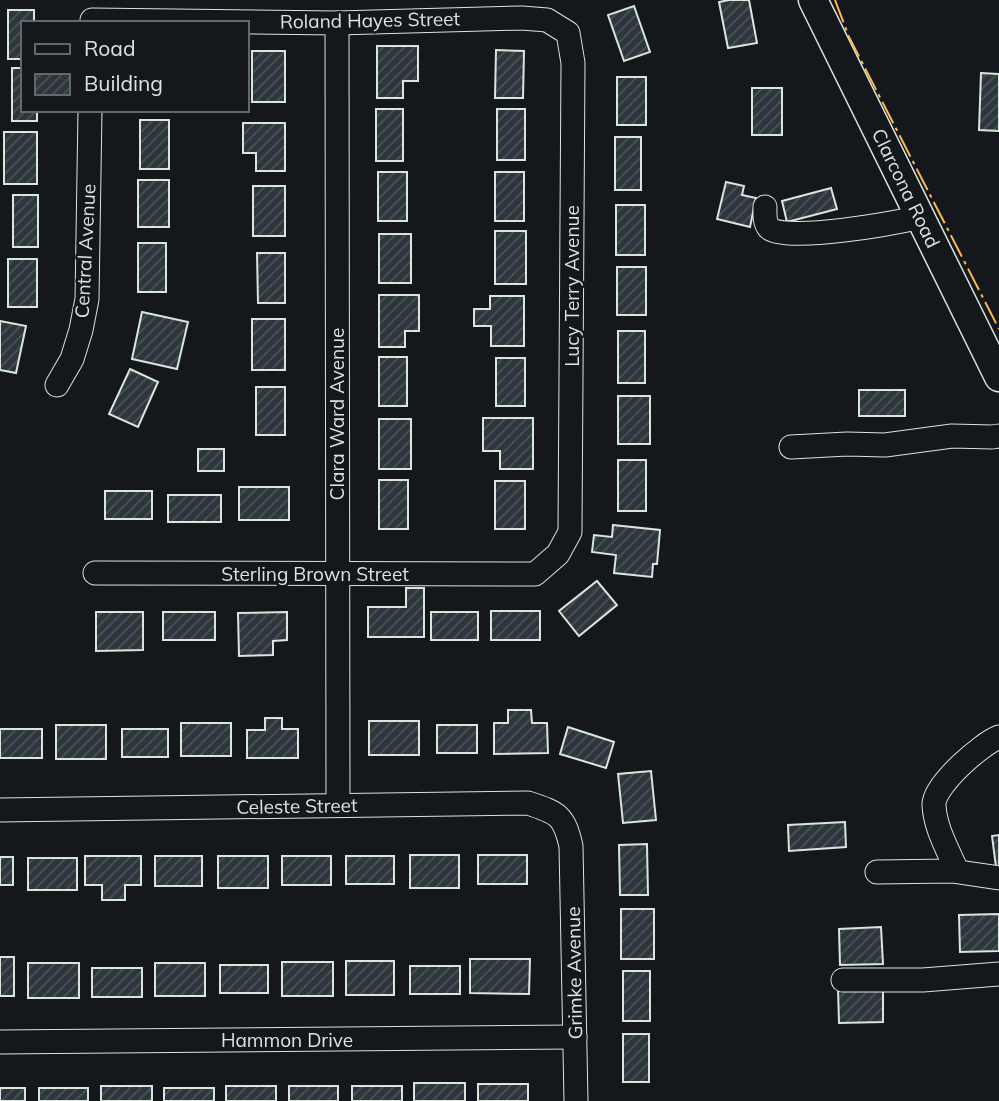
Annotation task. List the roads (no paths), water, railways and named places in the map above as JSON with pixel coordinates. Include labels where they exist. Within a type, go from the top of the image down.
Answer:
[{"type":"main road","name":"Clarcona Road","points":[[813,0],[920,217],[991,342],[999,377]]},
{"type":"street","name":"Roland Hayes Street","points":[[91,14],[337,23],[522,18]]},
{"type":"street","name":"Lucy Terry Avenue","points":[[522,18],[547,20],[568,33],[573,63],[570,532],[558,554],[535,575]]},
{"type":"street","name":"Clara Ward Avenue","points":[[337,23],[338,806]]},
{"type":"street","name":"Central Avenue","points":[[57,385],[72,359],[87,299],[90,112]]},
{"type":"street","points":[[765,207],[765,218],[771,229],[792,233],[835,231],[920,217]]},
{"type":"street","points":[[792,447],[885,445],[952,436],[999,436]]},
{"type":"street","name":"Sterling Brown Street","points":[[95,573],[535,575]]},
{"type":"street","points":[[957,871],[937,825],[934,798],[963,762],[999,737]]},
{"type":"street","name":"Celeste Street","points":[[0,810],[528,803],[551,810],[566,825],[572,846]]},
{"type":"street","name":"Grimke Avenue","points":[[572,846],[576,1101]]},
{"type":"street","points":[[877,872],[957,871],[999,878]]},
{"type":"street","points":[[843,980],[923,980],[999,974]]},
{"type":"street","name":"Hammon Drive","points":[[0,1042],[575,1037]]}]
